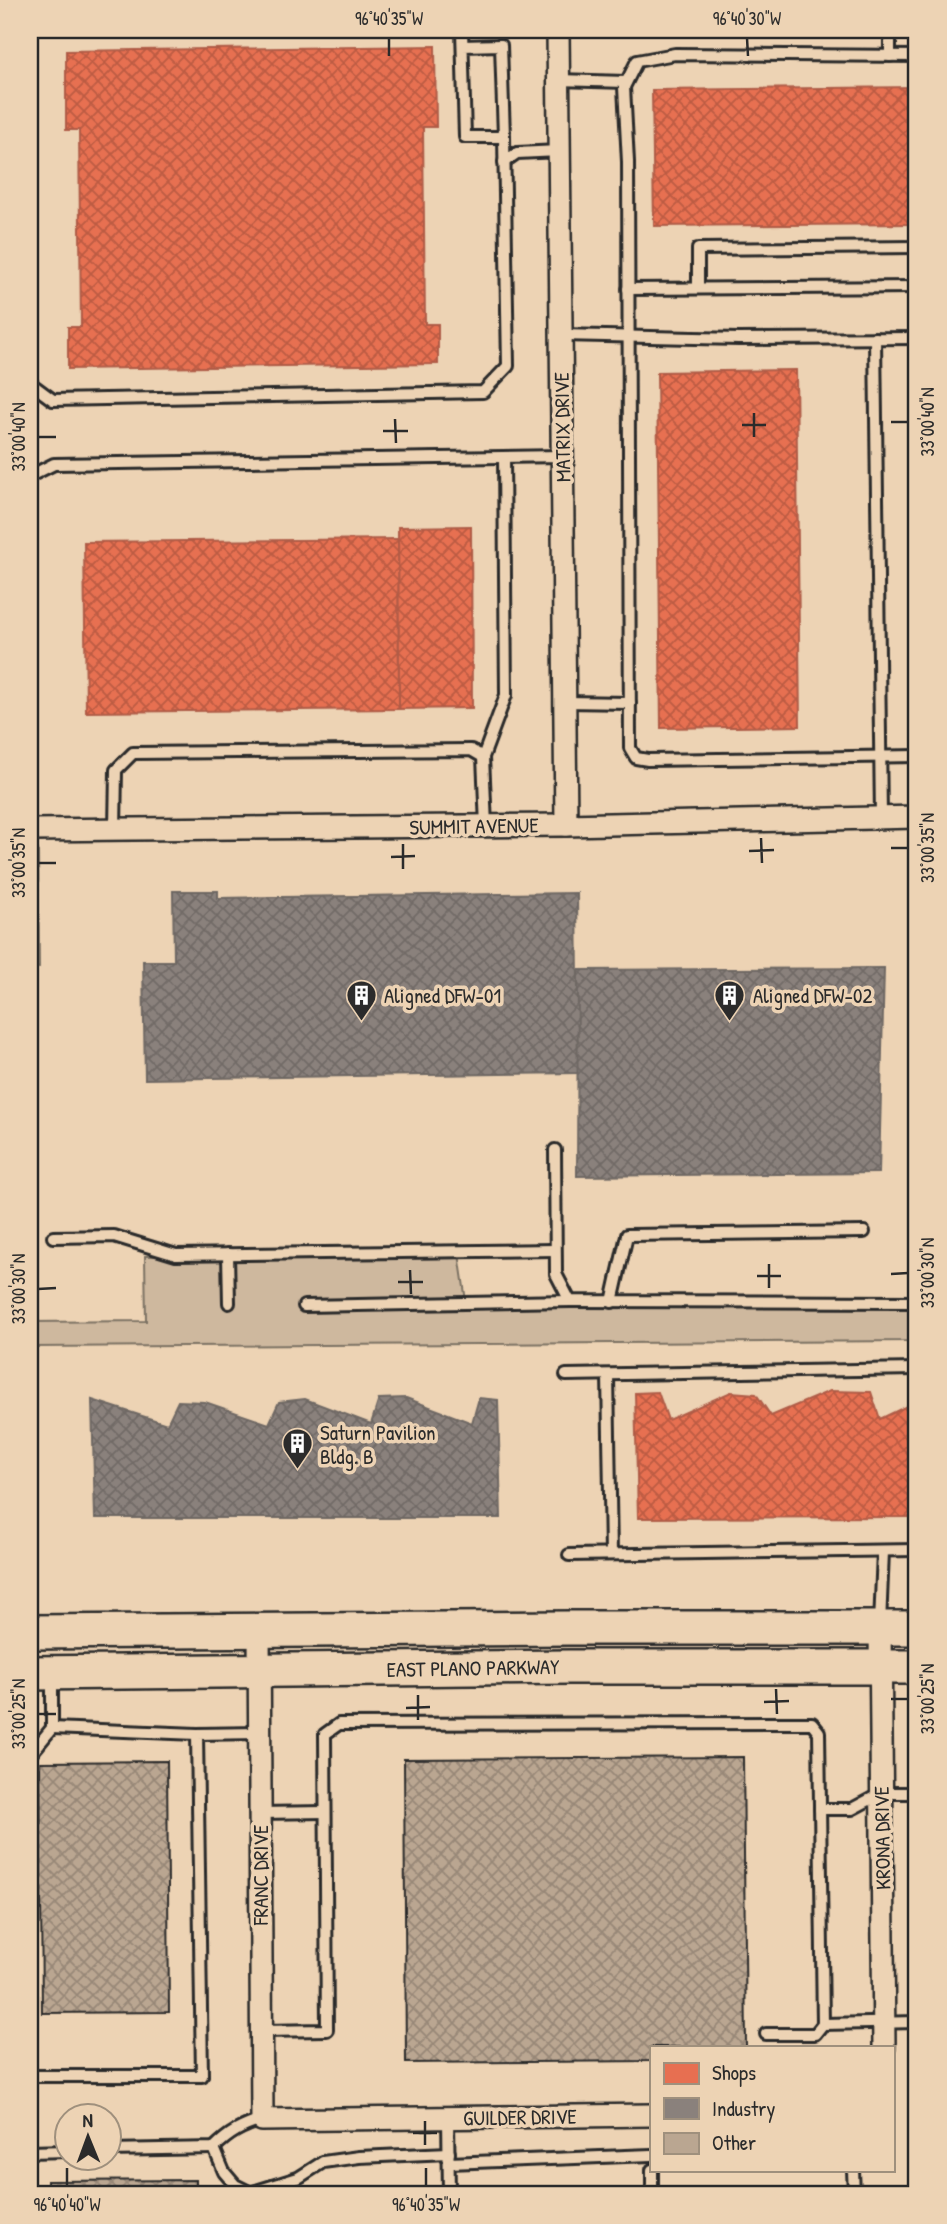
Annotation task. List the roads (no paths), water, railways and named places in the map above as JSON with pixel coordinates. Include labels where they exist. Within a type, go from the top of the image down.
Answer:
[{"type":"main road","points":[[570,1628],[570,1667]]},
{"type":"main road","name":"EAST PLANO PARKWAY","points":[[30,1632],[917,1628]]},
{"type":"main road","name":"EAST PLANO PARKWAY","points":[[41,1673],[570,1667],[917,1667]]},
{"type":"street","name":"MATRIX DRIVE","points":[[558,30],[566,825]]},
{"type":"street","name":"SUMMIT AVENUE","points":[[30,830],[566,825],[917,817]]},
{"type":"street","name":"KRONA DRIVE","points":[[880,1628],[884,2046]]},
{"type":"street","name":"FRANC DRIVE","points":[[259,1630],[262,2120]]},
{"type":"street","name":"GUILDER DRIVE","points":[[262,2120],[650,2115]]},
{"type":"lane","points":[[462,30],[465,137],[504,137]]},
{"type":"lane","points":[[890,30],[890,56]]},
{"type":"lane","points":[[30,383],[53,400],[483,392],[508,366],[501,45],[463,46]]},
{"type":"lane","points":[[917,56],[675,54],[637,61],[624,87],[628,162],[630,748],[636,758],[648,760],[917,756]]},
{"type":"lane","points":[[558,80],[626,82]]},
{"type":"lane","points":[[504,162],[517,153],[559,151]]},
{"type":"lane","points":[[698,288],[698,249],[917,247]]},
{"type":"lane","points":[[628,289],[917,287]]},
{"type":"lane","points":[[561,335],[917,338]]},
{"type":"lane","points":[[875,338],[881,817]]},
{"type":"lane","points":[[30,476],[54,464],[562,456]]},
{"type":"lane","points":[[485,826],[483,758],[506,695],[504,457]]},
{"type":"lane","points":[[565,702],[630,703]]},
{"type":"lane","points":[[115,829],[116,770],[132,753],[471,750],[483,758]]},
{"type":"lane","points":[[555,1150],[556,1275],[570,1301]]},
{"type":"lane","points":[[612,1302],[627,1235],[864,1232]]},
{"type":"lane","points":[[53,1237],[114,1236],[176,1255],[555,1250]]},
{"type":"lane","points":[[228,1254],[229,1303]]},
{"type":"lane","points":[[304,1306],[570,1301],[917,1302]]},
{"type":"lane","points":[[566,1376],[917,1369]]},
{"type":"lane","points":[[608,1375],[611,1554]]},
{"type":"lane","points":[[569,1555],[917,1550]]},
{"type":"lane","points":[[880,1628],[883,1551]]},
{"type":"lane","points":[[41,1673],[52,1728]]},
{"type":"lane","points":[[261,2031],[327,2030],[325,1734],[338,1724],[811,1723],[819,1732],[823,2024],[815,2034],[766,2034]]},
{"type":"lane","points":[[52,1728],[197,1734],[259,1733]]},
{"type":"lane","points":[[30,1755],[52,1728]]},
{"type":"lane","points":[[30,2076],[202,2076],[197,1734]]},
{"type":"lane","points":[[820,1809],[852,1809],[882,1793],[917,1793]]},
{"type":"lane","points":[[260,1813],[325,1812]]},
{"type":"lane","points":[[823,2024],[917,2022]]},
{"type":"lane","points":[[448,2118],[449,2194]]},
{"type":"lane","points":[[122,2150],[214,2148],[241,2126],[262,2120]]},
{"type":"lane","points":[[214,2148],[224,2172],[235,2185],[253,2193],[298,2178],[323,2162],[359,2157],[650,2155]]},
{"type":"lane","points":[[30,2152],[52,2151]]},
{"type":"lane","points":[[652,2172],[652,2194]]},
{"type":"lane","points":[[853,2172],[854,2194]]},
{"type":"place","name":"Aligned DFW-01","points":[[361,1022]]},
{"type":"place","name":"Aligned DFW-02","points":[[730,1022]]},
{"type":"place","name":"Saturn Pavilion Bldg. B","points":[[297,1471]]}]
